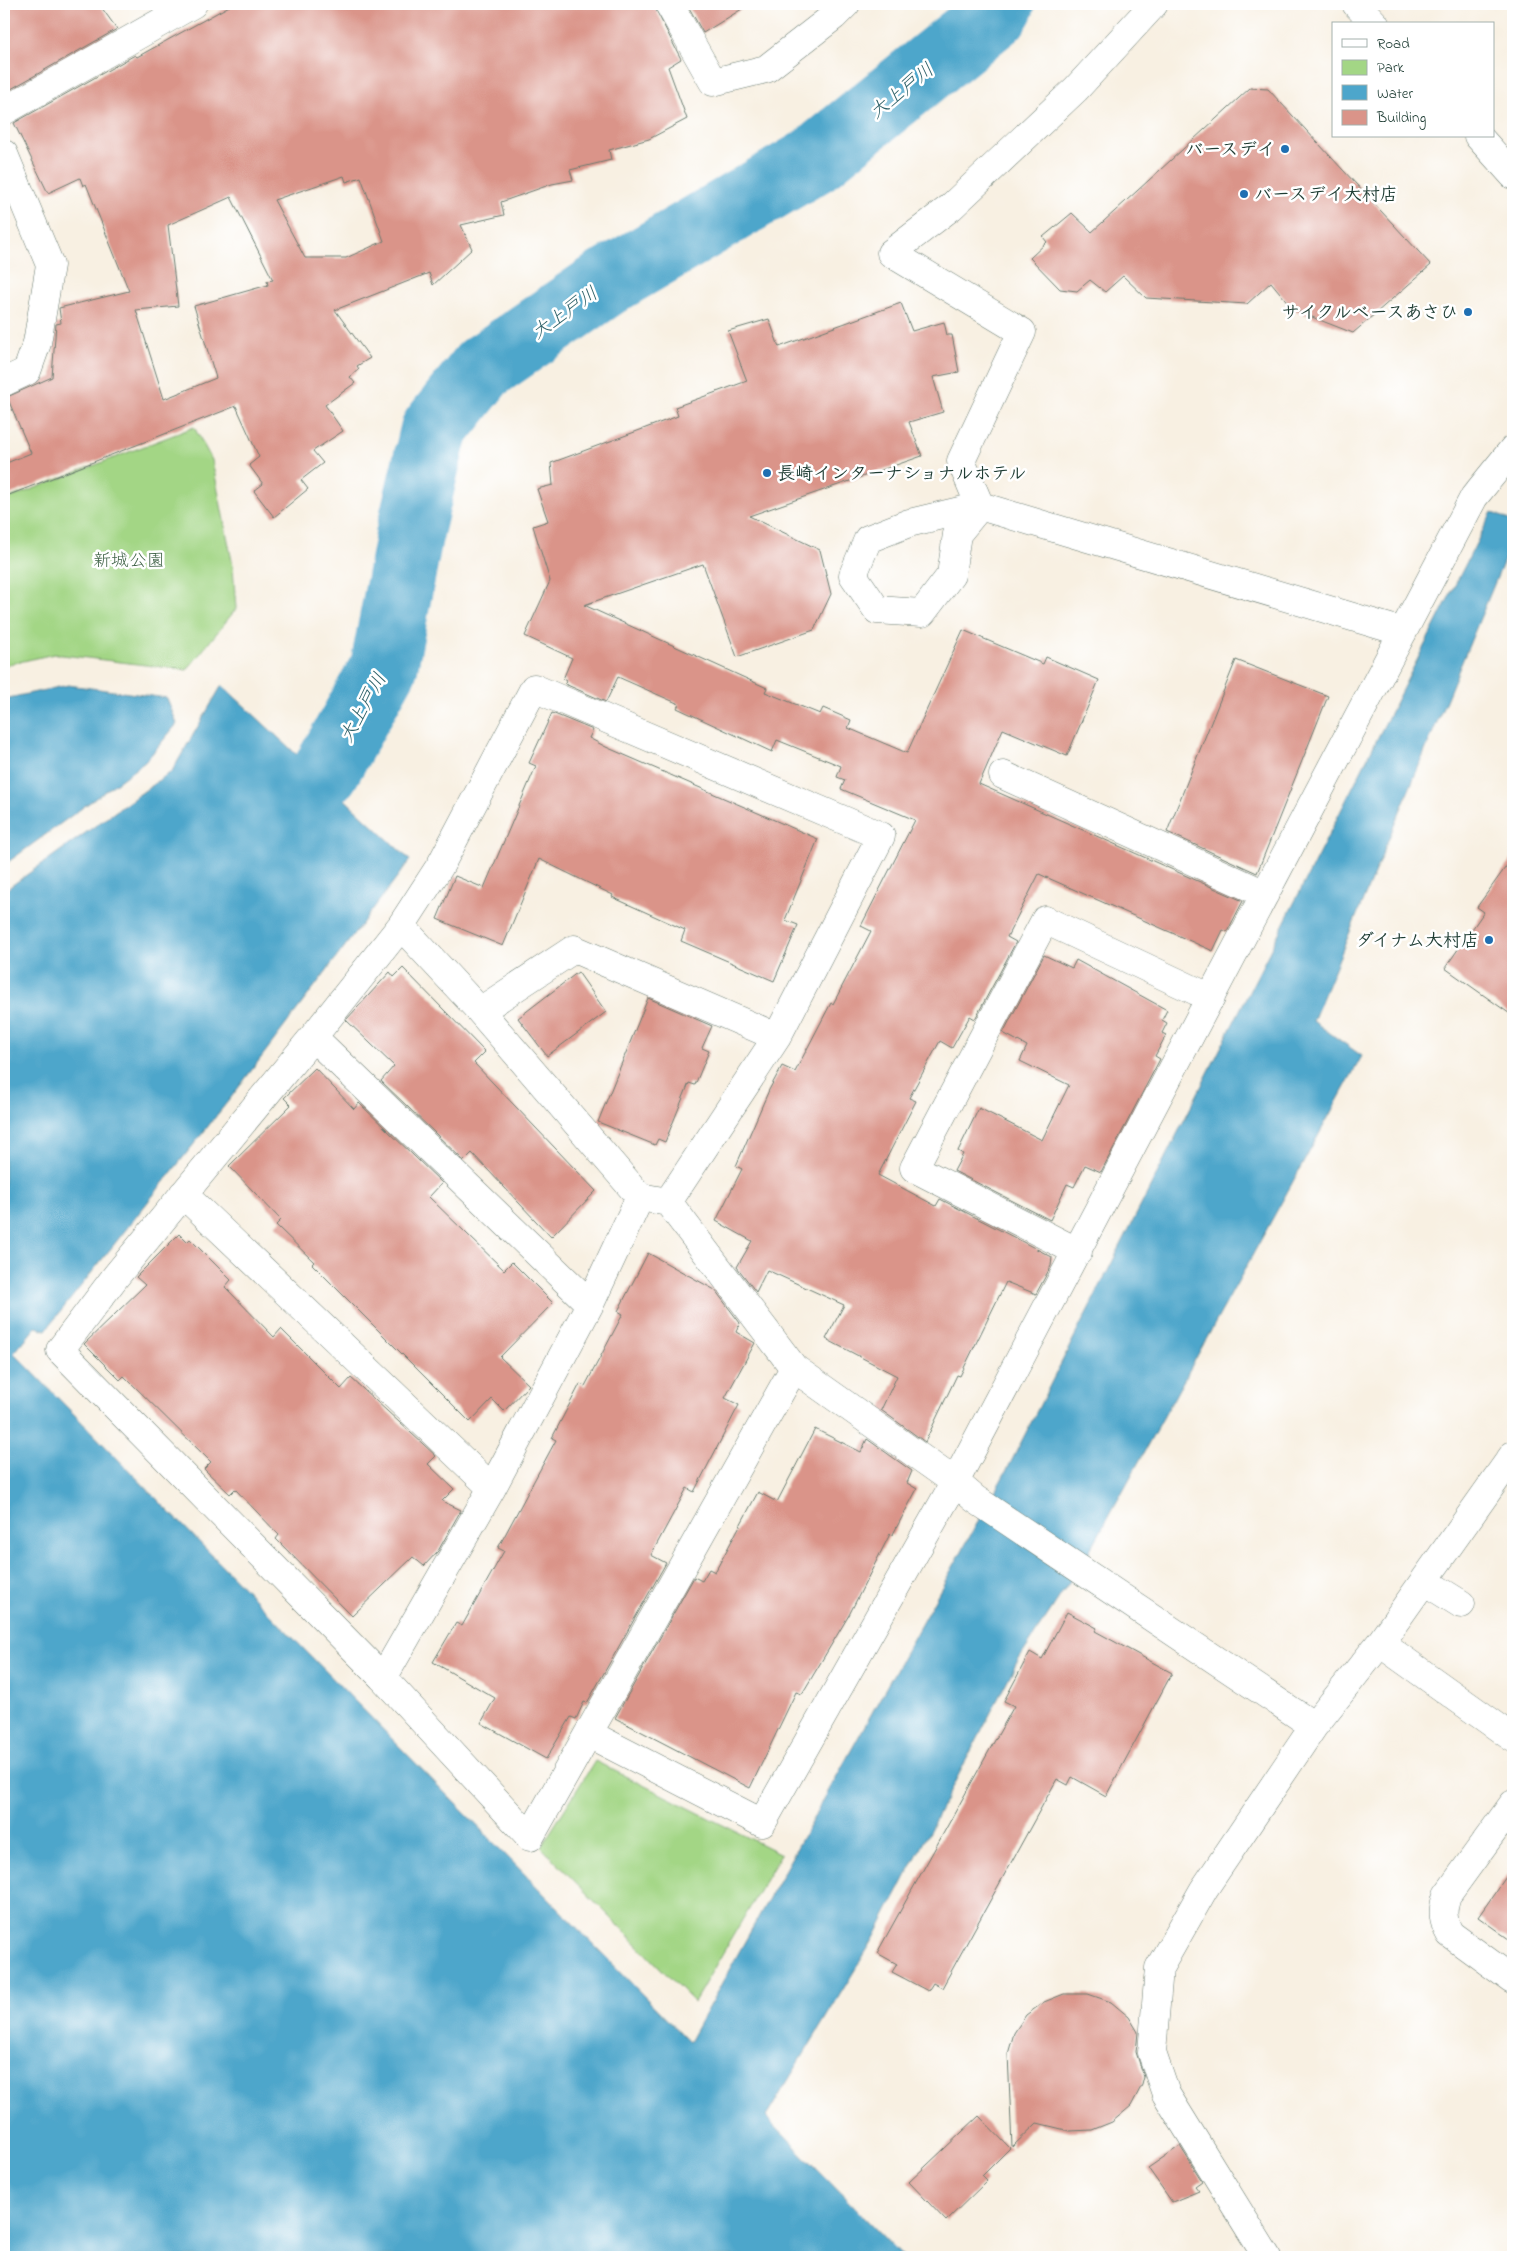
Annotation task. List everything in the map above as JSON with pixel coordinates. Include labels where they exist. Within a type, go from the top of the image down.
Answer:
[{"type":"main road","points":[[4,111],[193,4]]},
{"type":"main road","points":[[669,4],[713,82],[766,69],[834,16],[846,4]]},
{"type":"main road","points":[[980,506],[961,461],[1022,332],[891,253],[951,207],[1076,89],[1154,4]]},
{"type":"main road","points":[[1356,4],[1373,22]]},
{"type":"main road","points":[[1480,138],[1513,175]]},
{"type":"main road","points":[[4,382],[27,370],[37,343],[50,265],[5,162]]},
{"type":"main road","points":[[589,1734],[762,1823],[965,1491],[1078,1252],[1210,998],[1474,497],[1513,449]]},
{"type":"main road","points":[[980,506],[957,534],[951,575],[922,613],[877,610],[853,575],[868,539],[909,523],[980,506],[1403,632]]},
{"type":"main road","points":[[668,1202],[777,1037],[881,836],[534,688],[440,866],[401,926],[313,1037],[116,1276],[60,1350],[383,1678],[530,1837],[794,1368]]},
{"type":"main road","points":[[1003,775],[1265,894]]},
{"type":"main road","points":[[1078,1252],[914,1168],[1045,920],[1210,998]]},
{"type":"main road","points":[[401,926],[480,1010],[640,1197],[668,1202],[794,1368],[965,1491],[1314,1726]]},
{"type":"main road","points":[[480,1010],[574,949],[777,1037]]},
{"type":"main road","points":[[313,1037],[590,1304]]},
{"type":"main road","points":[[183,1194],[492,1488]]},
{"type":"main road","points":[[383,1678],[492,1488],[590,1304],[640,1197]]},
{"type":"main road","points":[[1267,2257],[1166,2094],[1152,2052],[1159,1968],[1204,1889],[1314,1726],[1380,1642],[1513,1455]]},
{"type":"main road","points":[[1424,1581],[1461,1604]]},
{"type":"main road","points":[[1380,1642],[1513,1738]]},
{"type":"main road","points":[[1513,1804],[1447,1896],[1442,1909],[1445,1925],[1450,1934],[1513,1980]]},
{"type":"green space","name":"新城公園","points":[[194,427],[212,460],[233,566],[236,609],[187,670],[54,654],[6,665],[4,658],[4,500]]},
{"type":"green space","points":[[595,1761],[781,1854],[694,2002],[541,1847]]},
{"type":"water","points":[[1492,512],[1513,522],[1513,539],[1313,1021],[1362,1056],[1092,1547],[1016,1664],[873,1940],[766,2117],[903,2257],[4,2257],[4,891],[172,771],[222,685],[410,860],[233,1095],[46,1330],[36,1327],[14,1353],[689,2042],[1009,1466]]},
{"type":"water","points":[[68,685],[167,698],[177,724],[145,762],[4,865],[4,699]]},
{"type":"building","points":[[14,4],[99,4],[117,29],[4,93],[4,10]]},
{"type":"building","points":[[233,4],[653,4],[681,59],[668,67],[687,119],[649,139],[609,150],[611,160],[570,170],[573,180],[552,184],[501,202],[504,215],[461,225],[472,249],[433,285],[429,273],[335,310],[370,358],[357,366],[359,369],[350,377],[355,383],[325,405],[343,431],[313,451],[323,463],[301,480],[308,489],[274,517],[254,491],[263,484],[249,465],[259,457],[236,406],[4,497],[4,464],[31,453],[7,397],[52,377],[56,324],[61,323],[59,308],[129,291],[86,184],[83,186],[80,178],[48,193],[14,123],[135,55],[137,57]],"holes":[[[344,176],[346,182],[361,177],[384,241],[346,258],[305,258],[274,200]],[[231,197],[273,280],[267,281],[268,285],[194,306],[216,378],[164,399],[136,310],[178,306],[168,225]]]},
{"type":"building","points":[[687,4],[750,4],[703,33]]},
{"type":"building","name":"バースデイ大村店","points":[[1250,88],[1268,89],[1431,265],[1353,333],[1294,310],[1271,282],[1247,304],[1146,298],[1123,276],[1105,292],[1090,280],[1077,291],[1060,289],[1030,258],[1047,242],[1043,237],[1072,213],[1092,232]]},
{"type":"building","points":[[901,303],[912,331],[944,322],[947,335],[952,335],[959,372],[933,377],[943,412],[909,422],[922,456],[749,516],[820,550],[831,594],[814,630],[737,657],[703,564],[584,605],[767,688],[765,692],[820,714],[823,708],[851,720],[848,728],[907,753],[963,630],[1043,664],[1046,657],[1099,680],[1067,756],[1003,729],[979,784],[1243,901],[1227,932],[1223,930],[1213,951],[1039,874],[1007,937],[1016,942],[975,1019],[970,1016],[952,1048],[940,1041],[909,1098],[916,1101],[878,1175],[936,1206],[940,1199],[1052,1257],[1051,1266],[1036,1294],[1006,1282],[960,1376],[957,1375],[925,1442],[881,1410],[897,1376],[826,1339],[844,1305],[767,1270],[756,1292],[737,1267],[752,1241],[716,1221],[742,1169],[736,1166],[769,1090],[782,1066],[795,1072],[831,1003],[833,1004],[871,931],[861,926],[915,820],[841,789],[845,780],[837,777],[841,766],[777,740],[772,752],[677,708],[679,704],[618,677],[606,702],[565,684],[566,681],[563,679],[572,658],[525,636],[550,581],[533,526],[548,521],[537,489],[553,485],[551,463],[678,416],[675,407],[747,381],[728,331],[769,319],[779,347]]},
{"type":"building","points":[[1236,660],[1328,696],[1257,873],[1167,832]]},
{"type":"building","points":[[552,713],[593,730],[589,738],[606,747],[818,839],[785,920],[798,925],[774,981],[681,941],[685,930],[612,897],[613,895],[539,859],[503,946],[437,919],[455,876],[484,888],[536,766],[529,763]]},
{"type":"building","name":"ダイナム大村店","points":[[1513,857],[1513,1016],[1445,968],[1484,912],[1477,907]]},
{"type":"building","points":[[1044,955],[1072,968],[1076,960],[1167,1010],[1162,1020],[1167,1023],[1162,1033],[1166,1035],[1155,1056],[1160,1059],[1101,1172],[1085,1165],[1074,1187],[1067,1184],[1050,1220],[954,1171],[963,1154],[958,1151],[979,1108],[1042,1140],[1069,1085],[1020,1061],[1027,1046],[1003,1033]]},
{"type":"building","points":[[403,968],[485,1052],[474,1063],[596,1191],[551,1237],[472,1153],[464,1161],[381,1081],[394,1066],[346,1020],[390,972],[394,977]]},
{"type":"building","points":[[578,972],[606,1012],[547,1056],[518,1018]]},
{"type":"building","points":[[648,998],[712,1026],[702,1048],[709,1051],[695,1085],[689,1083],[665,1142],[658,1139],[655,1145],[598,1122]]},
{"type":"building","points":[[315,1068],[354,1109],[359,1103],[442,1183],[429,1197],[504,1270],[512,1262],[553,1303],[500,1357],[529,1385],[504,1411],[492,1399],[470,1422],[312,1264],[314,1262],[276,1225],[281,1220],[229,1166],[291,1105],[284,1098]]},
{"type":"building","points":[[179,1234],[187,1242],[190,1239],[231,1280],[225,1287],[274,1337],[281,1329],[341,1389],[351,1378],[436,1456],[428,1464],[454,1489],[442,1501],[461,1510],[438,1551],[424,1566],[413,1557],[352,1616],[276,1539],[279,1535],[235,1489],[230,1494],[204,1469],[211,1462],[124,1376],[120,1380],[84,1344],[145,1285],[136,1277]]},
{"type":"building","points":[[648,1253],[715,1290],[740,1323],[736,1332],[755,1343],[725,1398],[739,1405],[694,1492],[687,1488],[651,1555],[666,1563],[587,1703],[584,1702],[576,1719],[571,1717],[546,1759],[481,1723],[495,1698],[433,1662],[456,1623],[462,1626],[504,1551],[498,1548],[556,1440],[552,1438],[580,1384],[585,1386],[623,1314],[618,1311]]},
{"type":"building","points":[[815,1429],[861,1452],[867,1439],[912,1471],[907,1483],[917,1489],[892,1536],[890,1534],[849,1615],[802,1694],[796,1692],[750,1788],[615,1718],[694,1577],[702,1581],[709,1569],[715,1572],[758,1492],[777,1502]]},
{"type":"building","points":[[1067,1612],[1097,1628],[1095,1631],[1172,1673],[1106,1796],[1072,1777],[1068,1785],[1057,1779],[942,1988],[933,1983],[928,1991],[892,1972],[897,1964],[877,1953],[1014,1706],[1004,1701],[1030,1652],[1042,1659]]},
{"type":"building","points":[[1513,1867],[1513,1942],[1478,1917]]},
{"type":"building","points":[[1064,1994],[1088,1994],[1111,2002],[1129,2017],[1138,2032],[1136,2052],[1144,2077],[1142,2085],[1131,2106],[1112,2122],[1092,2130],[1070,2131],[1037,2123],[1012,2147],[1008,2054],[1014,2033],[1026,2015],[1044,2002]]},
{"type":"building","points":[[979,2116],[1010,2148],[982,2176],[987,2181],[946,2221],[909,2182]]},
{"type":"building","points":[[1180,2146],[1202,2181],[1195,2186],[1199,2191],[1172,2202],[1148,2168]]},
{"type":"waterway","name":"大上戸川","points":[[326,771],[384,667],[409,536],[434,430],[483,368],[606,283],[813,161],[995,14],[1001,4]]},
{"type":"place","name":"バースデイ","points":[[1285,149]]},
{"type":"place","name":"バースデイ大村店","points":[[1244,194]]},
{"type":"place","name":"サイクルベースあさひ","points":[[1468,312]]},
{"type":"place","name":"長崎インターナショナルホテル","points":[[767,473]]},
{"type":"place","name":"ダイナム大村店","points":[[1489,940]]}]
